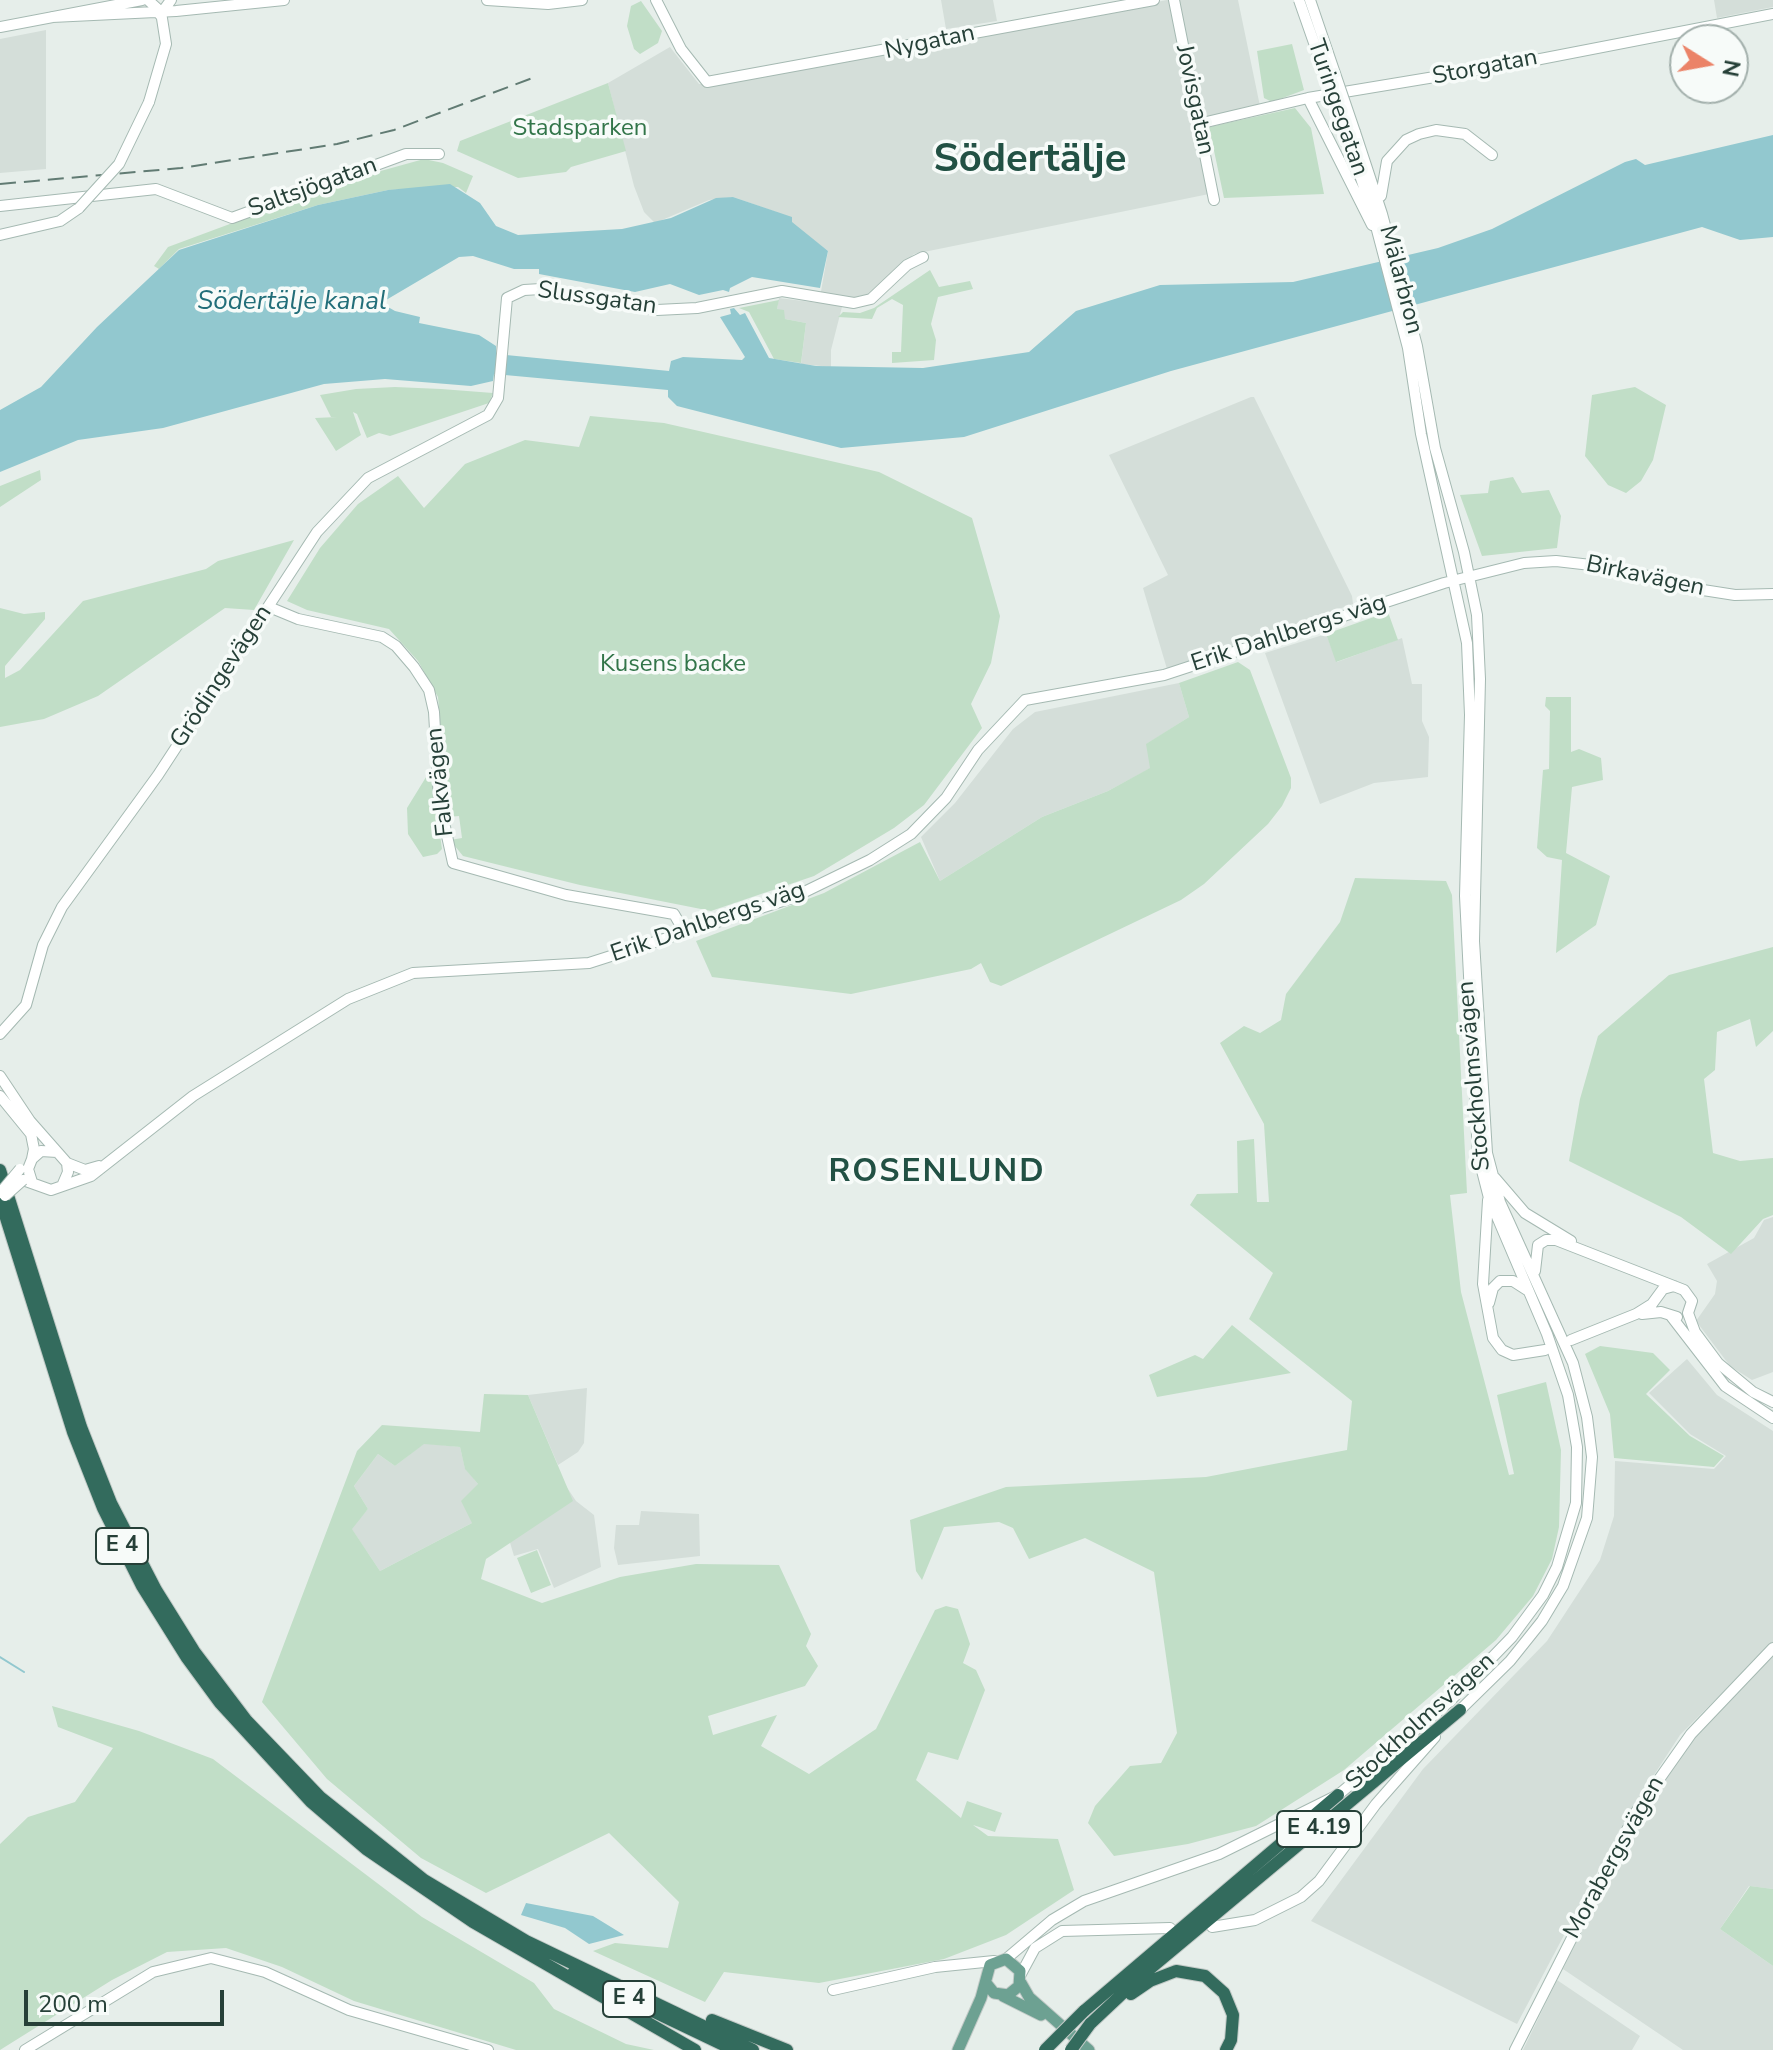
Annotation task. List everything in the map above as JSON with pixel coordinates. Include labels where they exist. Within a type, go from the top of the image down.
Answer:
[{"type":"highway","name":"E 4","points":[[0,1170],[81,1427],[111,1503],[156,1590],[228,1697],[320,1797],[424,1880],[476,1914],[753,2050]]},
{"type":"highway","name":"E 4","points":[[0,1197],[73,1432],[103,1508],[142,1586],[187,1658],[265,1755],[348,1834],[419,1888],[523,1950],[734,2050]]},
{"type":"highway","name":"E 4.19","points":[[1072,2050],[1091,2026],[1139,1978],[1460,1710]]},
{"type":"highway","name":"E 4.19","points":[[1045,2050],[1084,2011],[1338,1795]]},
{"type":"highway","points":[[523,1950],[695,2050]]},
{"type":"highway","points":[[1091,2026],[1150,1981],[1185,1970],[1205,1976],[1224,1993],[1233,2015],[1234,2029],[1226,2050]]},
{"type":"highway","points":[[615,1983],[787,2050]]},
{"type":"main road","points":[[958,2050],[985,1979],[1000,1960],[1017,1965],[1029,1997],[1089,2050]]},
{"type":"main road","points":[[985,1979],[1000,1996],[1039,2014],[1080,2050]]},
{"type":"main road","points":[[964,2050],[984,2007],[1000,1996],[1013,1993],[1021,1979]]},
{"type":"street","points":[[0,27],[145,0],[161,12],[166,31],[158,81],[119,164],[79,208],[60,221],[0,235]]},
{"type":"street","points":[[158,81],[161,12],[171,0]]},
{"type":"street","points":[[52,17],[176,11],[277,0]]},
{"type":"street","points":[[487,0],[548,4],[582,0]]},
{"type":"street","points":[[648,0],[674,35]]},
{"type":"street","points":[[656,0],[674,35]]},
{"type":"street","name":"Nygatan","points":[[674,35],[707,82],[1154,0]]},
{"type":"street","name":"Jovisgatan","points":[[1174,0],[1214,200]]},
{"type":"street","name":"Turingegatan","points":[[1299,0],[1351,134]]},
{"type":"street","name":"Turingegatan","points":[[1310,0],[1375,216]]},
{"type":"street","points":[[166,31],[176,11]]},
{"type":"street","name":"Storgatan","points":[[1198,124],[1308,98],[1525,62],[1773,14]]},
{"type":"street","points":[[1308,98],[1375,216]]},
{"type":"street","points":[[1375,216],[1382,173],[1394,150],[1406,140],[1436,130],[1452,131],[1480,142],[1492,155]]},
{"type":"street","name":"Saltsjögatan","points":[[0,206],[156,189],[232,218],[406,154],[439,154]]},
{"type":"street","name":"Mälarbron","points":[[1375,216],[1378,237],[1413,347]]},
{"type":"street","name":"Mälarbron","points":[[1375,216],[1413,347]]},
{"type":"street","name":"Slussgatan","points":[[501,351],[507,298],[532,288],[657,310],[697,308],[782,291],[836,302],[871,299],[907,265],[923,257]]},
{"type":"street","name":"Stockholmsvägen","points":[[1212,1927],[1255,1920],[1301,1897],[1327,1872],[1390,1786],[1510,1661],[1554,1603],[1577,1552],[1590,1499],[1591,1447],[1573,1363],[1500,1202],[1490,1170],[1482,1114],[1475,967],[1480,650],[1470,576],[1432,436],[1413,347]]},
{"type":"street","name":"Stockholmsvägen","points":[[1000,1960],[1052,1920],[1084,1901],[1219,1854],[1338,1795],[1450,1701],[1495,1657],[1543,1595],[1563,1552],[1576,1503],[1575,1428],[1557,1359],[1489,1198],[1476,1139],[1465,896],[1470,690],[1467,643],[1421,434],[1413,347]]},
{"type":"street","name":"Grödingevägen","points":[[0,1034],[26,1005],[43,945],[62,907],[158,775],[334,510],[368,478],[396,460],[481,421],[498,398],[501,351]]},
{"type":"street","name":"Birkavägen","points":[[1454,581],[1524,563],[1556,561],[1617,568],[1735,595],[1773,594]]},
{"type":"street","name":"Erik Dahlbergs väg","points":[[62,1186],[100,1172],[114,1157],[193,1096],[348,999],[413,973],[589,963],[792,898],[870,860],[911,834],[946,798],[978,750],[1025,700],[1164,675],[1454,581]]},
{"type":"street","name":"Falkvägen","points":[[269,607],[298,619],[382,637],[396,646],[414,667],[429,690],[434,712],[439,800],[453,863],[566,895],[674,914],[685,933]]},
{"type":"street","points":[[0,1076],[30,1121],[67,1163],[68,1172],[62,1186],[46,1191],[27,1170]]},
{"type":"street","points":[[0,1096],[31,1134],[34,1149],[27,1170]]},
{"type":"street","points":[[0,1197],[41,1151],[57,1152]]},
{"type":"street","name":"Erik Dahlbergs väg","points":[[67,1163],[91,1169],[114,1157]]},
{"type":"street","points":[[1490,1170],[1506,1194],[1525,1213],[1593,1254]]},
{"type":"street","points":[[1489,1198],[1483,1284],[1493,1338],[1502,1350],[1519,1356],[1545,1350]]},
{"type":"street","points":[[1536,1277],[1535,1249],[1546,1240],[1593,1254],[1674,1286],[1689,1295],[1692,1305],[1688,1313],[1695,1332],[1718,1363],[1753,1392],[1773,1402]]},
{"type":"street","points":[[1639,1272],[1651,1281],[1666,1314],[1725,1386],[1773,1418]]},
{"type":"street","points":[[1488,1317],[1490,1294],[1500,1281],[1513,1281],[1529,1293]]},
{"type":"street","points":[[1571,1340],[1636,1314],[1674,1286]]},
{"type":"street","points":[[1636,1314],[1688,1313]]},
{"type":"street","name":"Morabergsvägen","points":[[1515,2050],[1611,1857],[1648,1794],[1709,1713],[1773,1648]]},
{"type":"street","points":[[1021,1979],[1035,1948],[1062,1931],[1170,1928]]},
{"type":"street","points":[[25,2050],[153,1972],[211,1958],[265,1972],[349,2010],[488,2050]]},
{"type":"street","points":[[833,1990],[935,1967],[1000,1960]]},
{"type":"street","points":[[964,1965],[985,1979]]},
{"type":"shaded area","points":[[941,0],[993,0],[997,21],[946,29]]},
{"type":"shaded area","points":[[1167,0],[1238,0],[1261,111],[1197,126],[1209,194],[914,254],[873,294],[844,299],[831,350],[831,367],[801,364],[806,323],[785,319],[777,309],[779,298],[819,303],[828,251],[776,212],[733,197],[709,200],[655,223],[644,212],[634,186],[608,83],[670,47],[699,84],[716,84]]},
{"type":"shaded area","points":[[1714,0],[1773,0],[1773,7],[1717,18]]},
{"type":"shaded area","points":[[46,30],[46,169],[0,173],[0,39]]},
{"type":"shaded area","points":[[1254,397],[1352,596],[1353,604],[1167,669],[1143,588],[1168,575],[1109,455]]},
{"type":"shaded area","points":[[1326,634],[1337,662],[1402,638],[1412,684],[1422,684],[1422,721],[1429,737],[1428,777],[1374,783],[1320,804],[1265,653]]},
{"type":"shaded area","points":[[1179,683],[1189,717],[1147,744],[1151,768],[1108,791],[1042,817],[940,881],[921,837],[955,803],[1013,729],[1035,712]]},
{"type":"shaded area","points":[[1773,1217],[1773,1372],[1752,1380],[1730,1366],[1696,1321],[1715,1294],[1717,1281],[1707,1264],[1754,1238],[1764,1220]]},
{"type":"shaded area","points":[[1687,1359],[1717,1395],[1773,1431],[1773,1642],[1680,1735],[1626,1818],[1517,2024],[1311,1921],[1423,1769],[1547,1641],[1600,1560],[1614,1516],[1615,1461],[1714,1469],[1726,1456],[1690,1434],[1649,1393]]},
{"type":"shaded area","points":[[587,1388],[584,1443],[578,1452],[558,1465],[528,1395]]},
{"type":"shaded area","points":[[424,1443],[460,1447],[465,1468],[478,1484],[472,1523],[380,1571],[351,1528],[368,1509],[354,1486],[378,1454],[395,1466]]},
{"type":"shaded area","points":[[560,1477],[576,1501],[594,1515],[601,1567],[554,1588],[538,1549],[514,1556],[500,1509]]},
{"type":"shaded area","points":[[641,1511],[699,1514],[700,1556],[618,1565],[614,1548],[616,1525],[639,1525]]},
{"type":"shaded area","points":[[1773,1656],[1773,1889],[1749,1886],[1720,1929],[1773,1966],[1773,2050],[1683,2050],[1563,1969],[1636,1826],[1691,1740]]},
{"type":"shaded area","points":[[1557,1980],[1640,2036],[1632,2050],[1523,2050]]},
{"type":"green space","points":[[641,1],[662,31],[658,43],[640,54],[634,49],[627,26],[631,6]]},
{"type":"green space","points":[[1292,44],[1304,90],[1272,102],[1264,98],[1257,51]]},
{"type":"green space","name":"Stadsparken","points":[[608,83],[626,151],[571,167],[566,172],[518,178],[457,151],[460,141]]},
{"type":"green space","points":[[1295,108],[1311,128],[1324,194],[1224,198],[1209,127]]},
{"type":"green space","points":[[424,159],[443,163],[473,176],[466,193],[458,187],[388,190],[318,205],[179,249],[159,269],[154,266],[168,247],[348,180]]},
{"type":"green space","points":[[930,270],[939,287],[970,281],[973,289],[938,297],[931,324],[936,340],[934,360],[892,363],[892,352],[901,352],[903,305],[892,299],[877,308],[872,319],[838,317],[843,312],[860,313],[874,308]]},
{"type":"green space","points":[[779,300],[777,309],[784,310],[785,319],[806,323],[801,363],[774,359],[749,312],[739,308]]},
{"type":"green space","points":[[395,387],[493,393],[489,403],[390,436],[379,433],[367,438],[357,414],[353,412],[361,435],[336,451],[315,418],[337,417],[331,417],[320,395]]},
{"type":"green space","points":[[1635,387],[1666,405],[1653,460],[1641,481],[1626,493],[1608,485],[1585,456],[1592,395]]},
{"type":"green space","name":"Kusens backe","points":[[590,416],[664,423],[879,472],[972,518],[1000,616],[991,663],[971,704],[982,728],[924,805],[894,828],[814,876],[711,911],[580,885],[463,856],[450,840],[462,838],[459,816],[448,817],[438,697],[418,661],[389,629],[307,610],[287,601],[320,548],[358,504],[398,476],[424,508],[465,464],[525,440],[579,447]]},
{"type":"green space","points":[[40,470],[41,480],[0,507],[0,486]]},
{"type":"green space","points":[[1513,477],[1522,493],[1549,490],[1561,516],[1557,548],[1482,556],[1460,495],[1488,493],[1490,481]]},
{"type":"green space","points":[[294,540],[254,610],[225,608],[98,696],[44,719],[0,727],[0,608],[24,614],[45,612],[45,619],[5,666],[5,678],[20,670],[83,601],[206,569],[218,561]]},
{"type":"green space","points":[[1388,612],[1398,640],[1336,662],[1326,634]]},
{"type":"green space","points":[[1238,662],[1250,670],[1291,778],[1291,788],[1268,824],[1204,884],[1181,900],[1001,986],[990,982],[981,963],[971,969],[851,994],[712,977],[696,941],[824,893],[920,842],[940,881],[1042,817],[1108,791],[1150,768],[1146,744],[1189,717],[1179,683]]},
{"type":"green space","points":[[1546,697],[1571,697],[1571,752],[1579,749],[1601,758],[1603,780],[1572,787],[1566,853],[1610,876],[1596,925],[1556,953],[1562,860],[1547,857],[1537,848],[1543,770],[1549,769],[1550,711],[1545,706]]},
{"type":"green space","points":[[431,769],[442,849],[437,854],[423,857],[408,834],[407,808]]},
{"type":"green space","points":[[1355,878],[1446,881],[1452,895],[1467,1193],[1450,1195],[1461,1292],[1509,1475],[1514,1474],[1497,1395],[1546,1382],[1561,1450],[1559,1527],[1552,1559],[1533,1596],[1496,1640],[1344,1770],[1256,1826],[1188,1844],[1114,1856],[1088,1823],[1095,1806],[1130,1766],[1161,1763],[1177,1733],[1154,1572],[1085,1538],[1029,1559],[1013,1528],[999,1522],[944,1527],[922,1580],[916,1571],[910,1520],[1006,1487],[1206,1477],[1347,1450],[1352,1401],[1249,1319],[1273,1273],[1190,1205],[1197,1194],[1238,1193],[1237,1141],[1254,1139],[1257,1202],[1269,1202],[1264,1124],[1220,1043],[1244,1026],[1260,1033],[1281,1020],[1286,994],[1340,922]]},
{"type":"green space","points":[[1773,947],[1773,1031],[1756,1047],[1750,1019],[1717,1032],[1715,1070],[1704,1079],[1713,1153],[1740,1161],[1773,1158],[1773,1215],[1763,1219],[1731,1254],[1681,1217],[1569,1161],[1580,1099],[1598,1036],[1669,975]]},
{"type":"green space","points":[[1232,1325],[1291,1373],[1157,1397],[1149,1375],[1195,1355],[1203,1359]]},
{"type":"green space","points":[[1600,1346],[1653,1353],[1670,1370],[1646,1394],[1690,1436],[1724,1456],[1714,1467],[1614,1458],[1610,1414],[1585,1354]]},
{"type":"green space","points":[[484,1394],[528,1395],[573,1501],[486,1559],[481,1579],[542,1603],[620,1577],[696,1564],[779,1565],[811,1634],[806,1646],[818,1666],[805,1686],[708,1716],[713,1735],[777,1715],[761,1746],[809,1774],[876,1729],[935,1610],[946,1606],[958,1609],[970,1644],[963,1663],[976,1670],[985,1690],[958,1760],[928,1752],[916,1780],[961,1818],[967,1801],[1002,1813],[995,1832],[973,1825],[988,1836],[1058,1839],[1074,1890],[1006,1935],[944,1959],[819,1983],[724,1972],[705,2002],[593,1951],[615,1943],[668,1948],[679,1902],[609,1833],[486,1893],[421,1858],[327,1779],[262,1702],[357,1451],[382,1425],[480,1432]],"holes":[[[424,1444],[460,1447],[465,1469],[478,1484],[461,1501],[472,1523],[380,1571],[352,1529],[368,1509],[354,1486],[378,1454],[395,1466]]]},
{"type":"green space","points":[[537,1550],[551,1585],[531,1593],[517,1558]]},
{"type":"green space","points":[[52,1706],[139,1731],[213,1759],[422,1917],[534,1983],[554,2009],[626,2044],[654,2050],[516,2050],[354,2001],[282,1967],[226,1948],[167,1952],[112,1980],[0,2050],[0,1844],[28,1817],[75,1802],[113,1748],[58,1727]]},
{"type":"green space","points":[[1750,1886],[1773,1889],[1773,1966],[1720,1929]]},
{"type":"water","name":"Södertälje kanal","points":[[1773,135],[1773,237],[1740,240],[1702,227],[1171,371],[964,437],[841,448],[677,406],[668,397],[668,390],[494,374],[493,381],[471,386],[385,379],[324,384],[163,428],[78,440],[0,472],[0,410],[41,387],[97,327],[179,250],[318,205],[388,190],[450,184],[480,203],[496,226],[518,235],[622,229],[671,218],[716,198],[733,197],[792,217],[792,222],[828,251],[820,288],[752,277],[730,288],[729,292],[723,290],[699,295],[670,284],[635,292],[539,274],[539,269],[514,269],[473,256],[459,257],[381,303],[395,311],[420,317],[419,323],[479,335],[496,346],[496,354],[669,371],[671,361],[683,357],[742,360],[745,357],[720,317],[731,314],[730,309],[734,308],[740,315],[745,313],[769,358],[816,366],[923,368],[1029,352],[1076,311],[1160,285],[1293,282],[1438,248],[1492,229],[1625,162],[1636,159],[1645,165]]},
{"type":"water","points":[[526,1903],[593,1916],[624,1935],[589,1944],[565,1928],[521,1915]]},
{"type":"waterway","points":[[0,1657],[24,1672]]},
{"type":"railway","points":[[0,184],[181,168],[337,144],[394,130],[535,77]]},
{"type":"district","name":"Södertälje","points":[[1030,161]]},
{"type":"district","name":"ROSENLUND","points":[[937,1173]]}]
